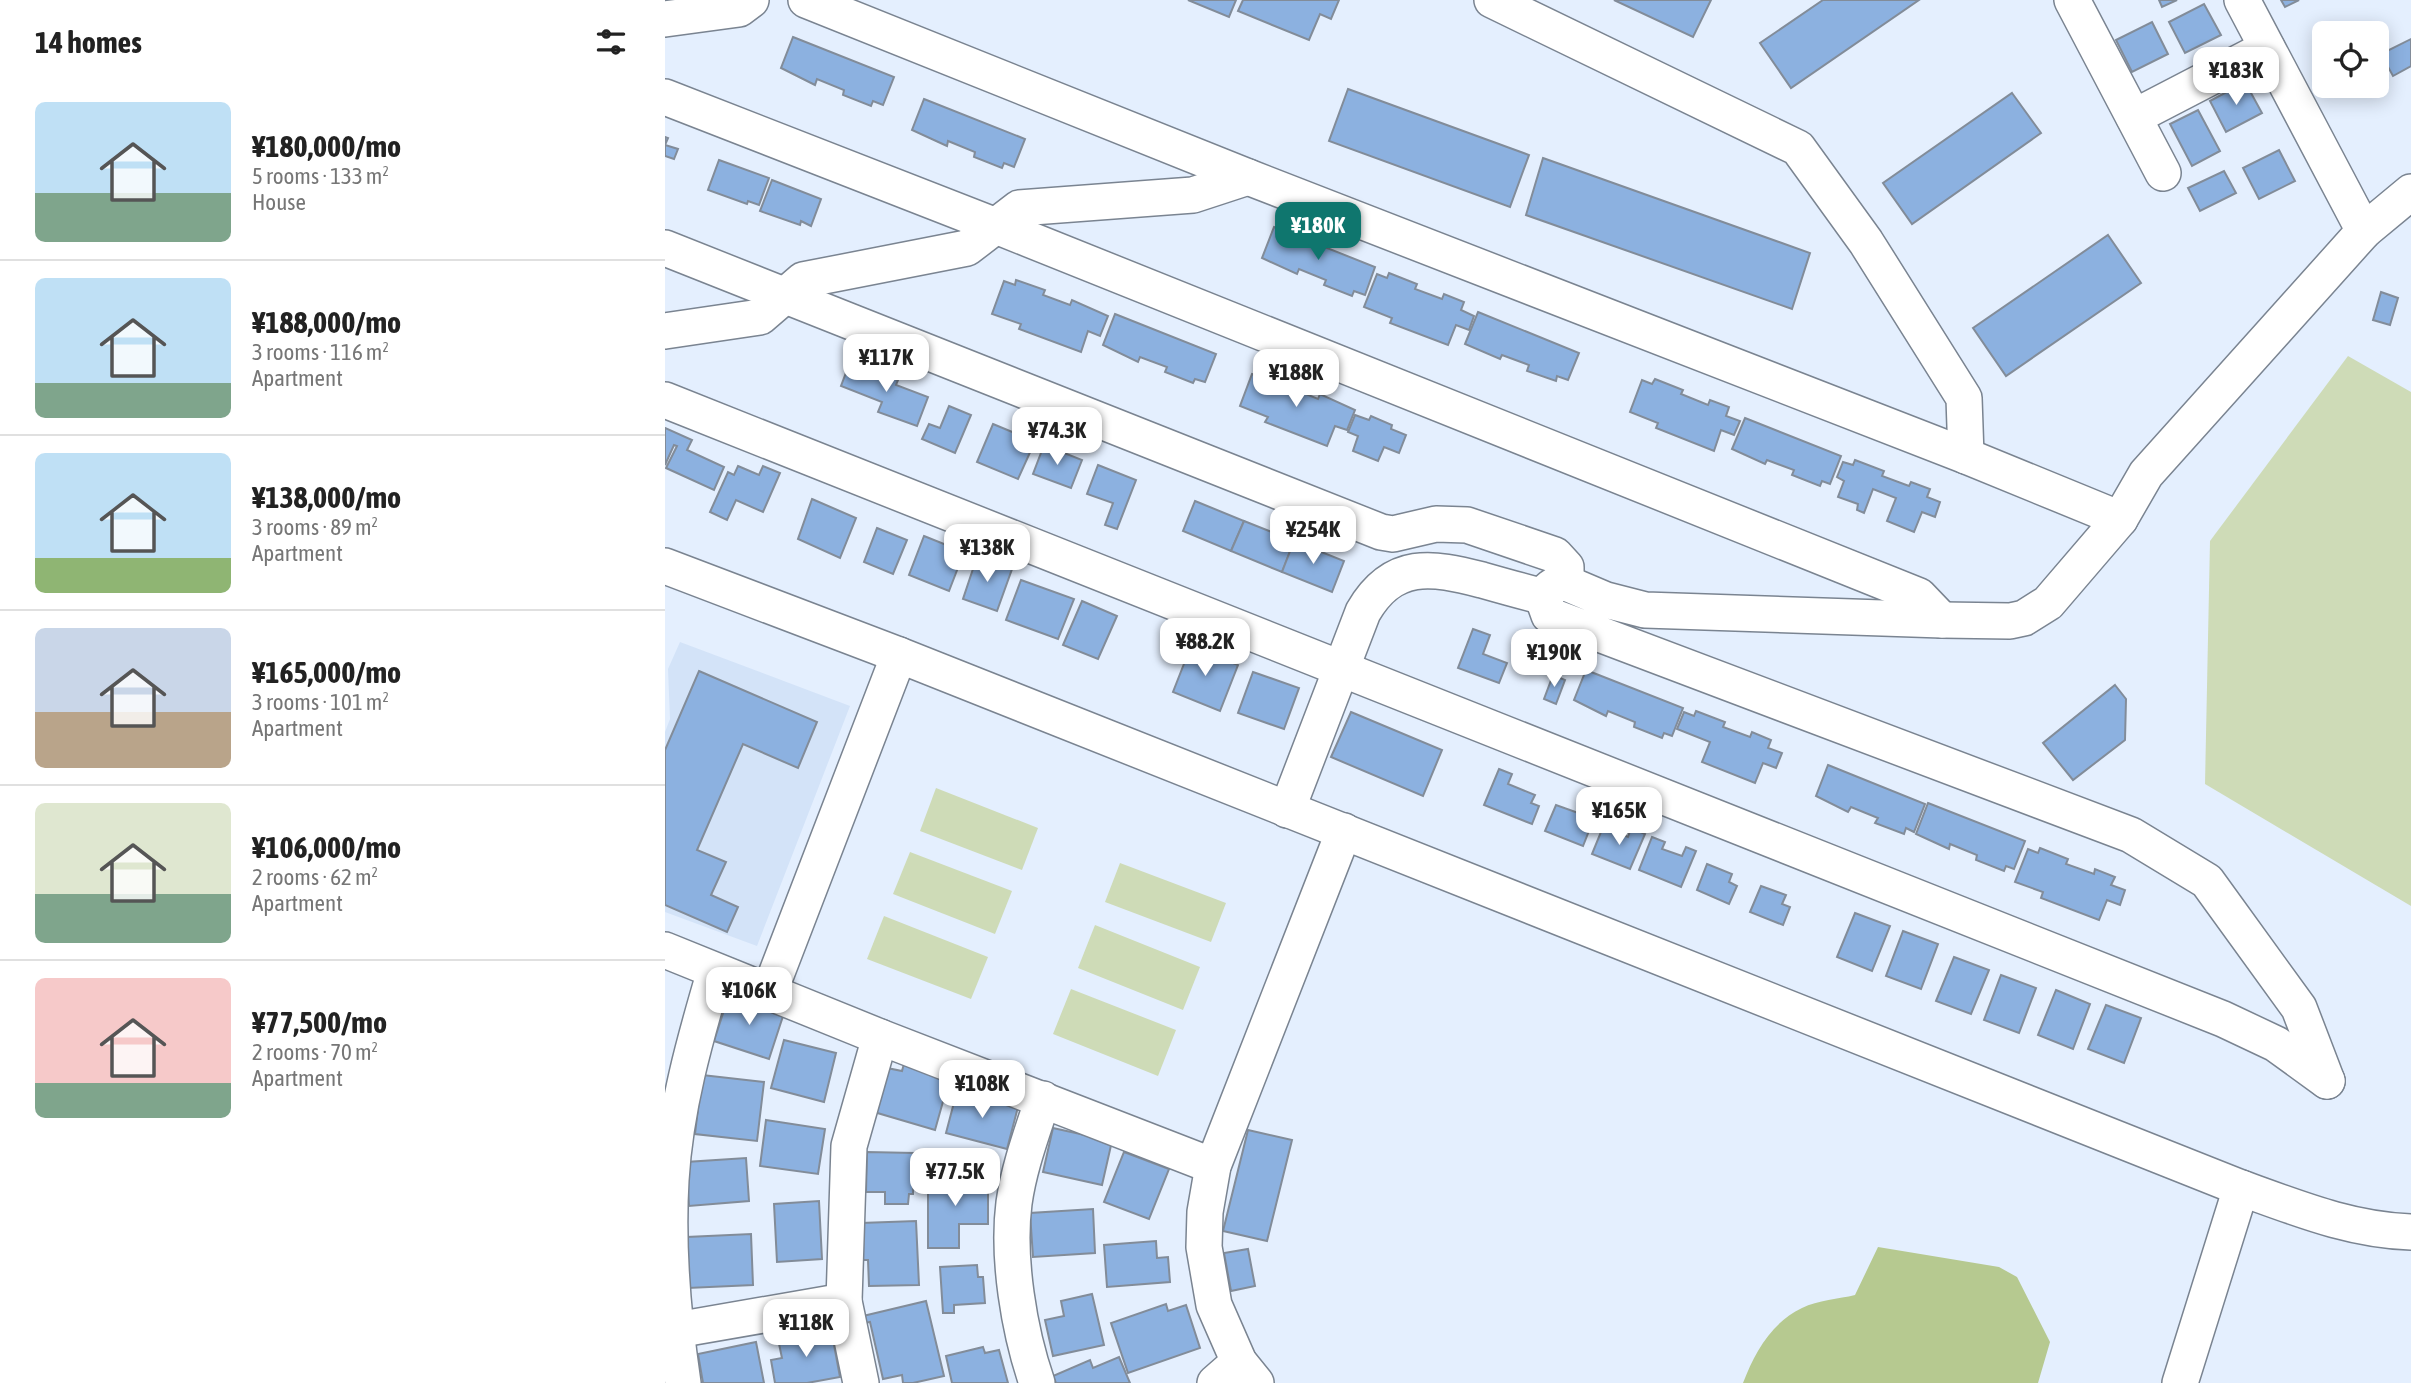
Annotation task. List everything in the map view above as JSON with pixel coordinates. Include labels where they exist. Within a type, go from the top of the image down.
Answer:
[{"type":"street","points":[[665,19],[739,9],[751,0]]},
{"type":"street","points":[[806,0],[1248,177],[1966,456],[2120,519]]},
{"type":"street","points":[[1492,0],[1798,148],[1866,243],[1964,398],[1966,456]]},
{"type":"street","points":[[2072,0],[2163,173]]},
{"type":"street","points":[[2242,0],[2364,231]]},
{"type":"street","points":[[2134,117],[2267,48]]},
{"type":"street","points":[[665,97],[996,226],[1919,596],[1942,620]]},
{"type":"street","points":[[665,331],[760,317],[803,279],[967,248],[1019,208],[1193,195],[1248,177]]},
{"type":"street","points":[[1287,810],[1369,602],[1385,586],[1416,571],[1439,570],[1556,590],[1645,610],[1942,620],[2010,621],[2031,616],[2048,603],[2120,519],[2146,474],[2364,231],[2411,192]]},
{"type":"street","points":[[665,248],[1381,532],[1393,534],[1436,524],[1467,525],[1555,555],[1566,567],[1545,608],[1549,615],[2131,835],[2207,881],[2299,1008],[2327,1081],[2276,1044],[2223,1019],[665,400]]},
{"type":"street","points":[[668,578],[899,655],[2241,1188],[2347,1224],[2371,1229],[2411,1231]]},
{"type":"street","points":[[769,993],[899,655]]},
{"type":"street","points":[[1237,1376],[1215,1305],[1204,1247],[1205,1212],[1213,1166],[1344,831]]},
{"type":"street","points":[[665,950],[1213,1166]]},
{"type":"street","points":[[683,1383],[670,1332],[671,1178],[690,1061],[715,971]]},
{"type":"street","points":[[861,1383],[844,1301],[849,1146],[880,1037]]},
{"type":"street","points":[[1037,1383],[1021,1320],[1013,1259],[1014,1204],[1043,1099]]},
{"type":"street","points":[[2181,1383],[2241,1188]]},
{"type":"street","points":[[670,1332],[844,1301]]},
{"type":"shaded area","points":[[2348,356],[2411,392],[2411,906],[2205,784],[2210,541]]},
{"type":"shaded area","points":[[680,642],[850,706],[757,946],[665,912],[665,732],[670,719],[668,669]]},
{"type":"shaded area","points":[[936,788],[1038,828],[1022,870],[920,831]]},
{"type":"shaded area","points":[[910,852],[1012,891],[995,934],[893,894]]},
{"type":"shaded area","points":[[1120,863],[1226,903],[1211,942],[1105,902]]},
{"type":"shaded area","points":[[884,916],[988,957],[971,999],[867,959]]},
{"type":"shaded area","points":[[1095,925],[1200,967],[1183,1010],[1078,968]]},
{"type":"shaded area","points":[[1071,989],[1176,1030],[1158,1076],[1053,1034]]},
{"type":"shaded area","points":[[1878,1247],[1999,1267],[2017,1277],[2050,1342],[2038,1383],[1743,1383],[1765,1340],[1791,1314],[1808,1305],[1855,1295]]},
{"type":"building","points":[[1188,0],[1236,0],[1229,17]]},
{"type":"building","points":[[1243,0],[1339,0],[1331,19],[1320,14],[1309,40],[1238,11]]},
{"type":"building","points":[[1614,0],[1711,0],[1693,37]]},
{"type":"building","points":[[1823,0],[1919,0],[1791,88],[1760,43]]},
{"type":"building","points":[[2159,0],[2177,0],[2162,7]]},
{"type":"building","points":[[2281,0],[2299,0],[2285,7]]},
{"type":"building","points":[[2204,4],[2221,35],[2185,53],[2169,22]]},
{"type":"building","points":[[2152,22],[2168,54],[2132,72],[2116,40]]},
{"type":"building","points":[[793,37],[894,77],[883,105],[873,101],[871,106],[843,95],[844,90],[817,79],[815,85],[781,68]]},
{"type":"building","points":[[2411,39],[2411,66],[2393,76],[2389,69],[2389,50]]},
{"type":"building","points":[[2245,82],[2262,113],[2226,132],[2210,101]]},
{"type":"building","points":[[1348,89],[1529,155],[1510,207],[1329,141]]},
{"type":"building","points":[[2012,93],[2041,133],[1912,224],[1883,183]]},
{"type":"building","points":[[924,99],[1025,139],[1014,167],[1004,163],[1002,168],[974,157],[975,152],[948,141],[947,146],[912,130]]},
{"type":"building","points":[[2198,110],[2220,151],[2192,166],[2170,124]]},
{"type":"building","points":[[665,145],[678,149],[674,159],[665,156]]},
{"type":"building","points":[[2279,150],[2295,181],[2259,199],[2243,168]]},
{"type":"building","points":[[1543,158],[1810,253],[1792,309],[1526,215]]},
{"type":"building","points":[[719,160],[769,178],[759,205],[748,201],[747,204],[708,190]]},
{"type":"building","points":[[2224,171],[2236,193],[2200,211],[2188,188]]},
{"type":"building","points":[[772,180],[821,199],[811,226],[801,221],[800,225],[760,211]]},
{"type":"building","points":[[1274,227],[1375,267],[1365,295],[1354,291],[1352,296],[1324,285],[1326,280],[1299,269],[1297,274],[1262,258]]},
{"type":"building","points":[[2108,235],[2141,283],[2006,376],[1973,328]]},
{"type":"building","points":[[1389,273],[1417,284],[1415,289],[1442,299],[1444,294],[1464,302],[1461,310],[1474,316],[1469,330],[1456,325],[1448,345],[1390,323],[1392,318],[1364,307],[1377,274],[1387,278]]},
{"type":"building","points":[[1016,280],[1045,290],[1043,295],[1070,305],[1072,300],[1108,316],[1100,336],[1088,331],[1081,352],[1019,329],[1021,324],[992,314],[1004,281],[1015,285]]},
{"type":"building","points":[[2381,292],[2398,298],[2390,325],[2373,320]]},
{"type":"building","points":[[1478,312],[1579,353],[1568,380],[1557,376],[1556,381],[1527,371],[1529,365],[1502,355],[1500,359],[1465,344]]},
{"type":"building","points":[[1115,314],[1216,354],[1205,382],[1195,379],[1193,383],[1165,372],[1167,367],[1140,357],[1138,362],[1103,345]]},
{"type":"building","points":[[850,362],[898,380],[896,385],[928,397],[917,426],[878,412],[882,402],[841,386]]},
{"type":"building","points":[[1264,372],[1293,383],[1291,388],[1318,399],[1320,394],[1355,410],[1347,430],[1335,426],[1327,446],[1265,422],[1268,417],[1240,406],[1252,374],[1262,377]]},
{"type":"building","points":[[1655,379],[1683,390],[1681,394],[1708,405],[1710,400],[1729,407],[1726,416],[1740,421],[1734,435],[1721,430],[1714,451],[1656,428],[1658,423],[1630,412],[1642,380],[1652,384]]},
{"type":"building","points":[[949,406],[971,415],[955,453],[922,439],[929,424],[940,428]]},
{"type":"building","points":[[1355,415],[1369,420],[1371,416],[1392,425],[1391,429],[1406,435],[1399,453],[1384,447],[1378,461],[1353,451],[1358,436],[1348,432]]},
{"type":"building","points":[[1745,418],[1841,456],[1830,484],[1822,481],[1820,486],[1792,475],[1794,470],[1767,460],[1765,464],[1732,449]]},
{"type":"building","points":[[993,424],[1022,436],[1019,443],[1032,448],[1018,479],[977,462]]},
{"type":"building","points":[[665,428],[692,440],[687,450],[724,467],[714,490],[666,468],[677,446],[674,445],[665,465]]},
{"type":"building","points":[[1044,445],[1082,460],[1071,488],[1033,474]]},
{"type":"building","points":[[1855,460],[1884,471],[1882,476],[1909,486],[1911,482],[1930,489],[1927,497],[1940,502],[1935,517],[1922,512],[1914,532],[1887,521],[1896,498],[1873,489],[1864,513],[1857,510],[1858,504],[1838,497],[1844,481],[1837,477],[1843,462],[1853,465]]},
{"type":"building","points":[[1098,465],[1136,480],[1117,529],[1105,525],[1113,503],[1087,494]]},
{"type":"building","points":[[738,466],[759,475],[763,466],[780,473],[763,512],[736,500],[727,520],[710,512],[728,472],[734,475]]},
{"type":"building","points":[[812,499],[856,518],[840,558],[798,539]]},
{"type":"building","points":[[1195,501],[1244,521],[1231,551],[1183,531]]},
{"type":"building","points":[[1244,521],[1294,541],[1282,572],[1231,551]]},
{"type":"building","points":[[877,528],[907,540],[893,574],[864,562]]},
{"type":"building","points":[[924,536],[964,552],[949,591],[909,575]]},
{"type":"building","points":[[1294,541],[1344,561],[1332,592],[1282,572]]},
{"type":"building","points":[[977,557],[1012,569],[997,611],[963,599]]},
{"type":"building","points":[[1021,580],[1074,599],[1058,639],[1006,620]]},
{"type":"building","points":[[1082,601],[1117,616],[1098,659],[1063,645]]},
{"type":"building","points":[[1473,629],[1490,635],[1483,654],[1507,663],[1499,683],[1458,668]]},
{"type":"building","points":[[1191,646],[1238,665],[1220,711],[1173,692]]},
{"type":"building","points":[[1586,670],[1683,708],[1672,736],[1664,733],[1662,738],[1634,727],[1635,722],[1608,711],[1606,716],[1574,700]]},
{"type":"building","points":[[699,671],[817,722],[798,768],[743,744],[697,850],[726,862],[711,895],[738,907],[727,932],[665,905],[665,750]]},
{"type":"building","points":[[1253,672],[1299,688],[1284,729],[1238,713]]},
{"type":"building","points":[[1553,675],[1565,680],[1556,704],[1544,699]]},
{"type":"building","points":[[2115,685],[2126,699],[2125,740],[2073,780],[2043,743]]},
{"type":"building","points":[[1696,711],[1725,722],[1723,727],[1750,737],[1752,732],[1771,740],[1768,748],[1782,753],[1776,768],[1763,763],[1755,783],[1702,762],[1710,742],[1677,729],[1684,712],[1694,716]]},
{"type":"building","points":[[1351,712],[1442,750],[1423,796],[1331,757]]},
{"type":"building","points":[[1828,765],[1925,804],[1914,832],[1906,828],[1904,834],[1875,823],[1878,818],[1851,807],[1848,812],[1816,796]]},
{"type":"building","points":[[1499,769],[1512,774],[1508,784],[1535,795],[1531,803],[1539,806],[1532,824],[1484,805]]},
{"type":"building","points":[[1585,803],[1598,808],[1583,846],[1545,831],[1556,805],[1581,814]]},
{"type":"building","points":[[1928,803],[2025,841],[2014,869],[2006,866],[2004,871],[1976,860],[1977,855],[1950,844],[1949,849],[1916,834]]},
{"type":"building","points":[[1603,827],[1628,837],[1631,828],[1645,834],[1630,869],[1592,854]]},
{"type":"building","points":[[1652,837],[1665,842],[1662,849],[1682,856],[1686,847],[1696,851],[1681,887],[1639,870]]},
{"type":"building","points":[[2040,848],[2068,859],[2066,864],[2094,874],[2095,869],[2115,877],[2111,885],[2125,890],[2120,905],[2107,900],[2099,920],[2041,898],[2043,892],[2015,882],[2028,849],[2038,853]]},
{"type":"building","points":[[1707,864],[1732,874],[1729,882],[1737,886],[1729,904],[1697,890]]},
{"type":"building","points":[[1761,886],[1786,895],[1782,904],[1790,907],[1783,925],[1750,912]]},
{"type":"building","points":[[1855,913],[1890,926],[1872,971],[1837,957]]},
{"type":"building","points":[[1903,931],[1938,944],[1921,989],[1886,976]]},
{"type":"building","points":[[1954,957],[1989,970],[1971,1014],[1936,1001]]},
{"type":"building","points":[[2001,975],[2036,988],[2019,1033],[1984,1020]]},
{"type":"building","points":[[2056,990],[2090,1004],[2073,1049],[2038,1035]]},
{"type":"building","points":[[729,995],[784,1013],[769,1059],[714,1041]]},
{"type":"building","points":[[2106,1005],[2141,1018],[2124,1063],[2088,1049]]},
{"type":"building","points":[[784,1040],[836,1053],[824,1102],[771,1088]]},
{"type":"building","points":[[905,1060],[951,1073],[935,1130],[874,1112],[887,1068],[902,1071]]},
{"type":"building","points":[[702,1075],[764,1082],[757,1141],[695,1134]]},
{"type":"building","points":[[957,1091],[1018,1107],[1007,1149],[946,1133]]},
{"type":"building","points":[[766,1120],[825,1129],[818,1174],[760,1166]]},
{"type":"building","points":[[1053,1128],[1112,1141],[1102,1185],[1043,1172]]},
{"type":"building","points":[[1248,1130],[1292,1140],[1267,1241],[1223,1231]]},
{"type":"building","points":[[867,1152],[914,1153],[913,1194],[909,1194],[908,1204],[885,1204],[885,1192],[866,1192]]},
{"type":"building","points":[[1124,1152],[1169,1169],[1149,1219],[1104,1202]]},
{"type":"building","points":[[746,1158],[749,1201],[689,1206],[686,1162]]},
{"type":"building","points":[[928,1177],[988,1177],[988,1224],[959,1224],[959,1248],[928,1248]]},
{"type":"building","points":[[819,1201],[822,1259],[777,1262],[774,1204]]},
{"type":"building","points":[[1093,1209],[1095,1253],[1033,1257],[1030,1213]]},
{"type":"building","points":[[916,1221],[919,1285],[869,1286],[868,1260],[862,1260],[861,1223]]},
{"type":"building","points":[[751,1234],[753,1285],[688,1288],[687,1237]]},
{"type":"building","points":[[1156,1241],[1157,1258],[1168,1257],[1170,1282],[1107,1287],[1104,1245]]},
{"type":"building","points":[[1248,1249],[1255,1286],[1231,1291],[1224,1253]]},
{"type":"building","points":[[977,1265],[978,1277],[983,1277],[985,1303],[954,1305],[954,1313],[943,1313],[940,1267]]},
{"type":"building","points":[[1092,1294],[1104,1345],[1053,1356],[1045,1320],[1064,1316],[1061,1301]]},
{"type":"building","points":[[926,1301],[944,1376],[913,1383],[903,1383],[902,1375],[883,1379],[870,1322],[865,1323],[863,1316]]},
{"type":"building","points":[[1166,1304],[1168,1311],[1186,1305],[1200,1348],[1128,1373],[1111,1323]]},
{"type":"building","points":[[831,1329],[840,1377],[807,1383],[775,1383],[771,1360],[782,1358],[778,1339]]},
{"type":"building","points":[[756,1342],[764,1383],[703,1383],[698,1354]]},
{"type":"building","points":[[983,1347],[985,1353],[999,1350],[1008,1383],[952,1383],[946,1356]]},
{"type":"building","points":[[1119,1357],[1130,1383],[1056,1383],[1053,1376],[1090,1360],[1093,1368]]}]
